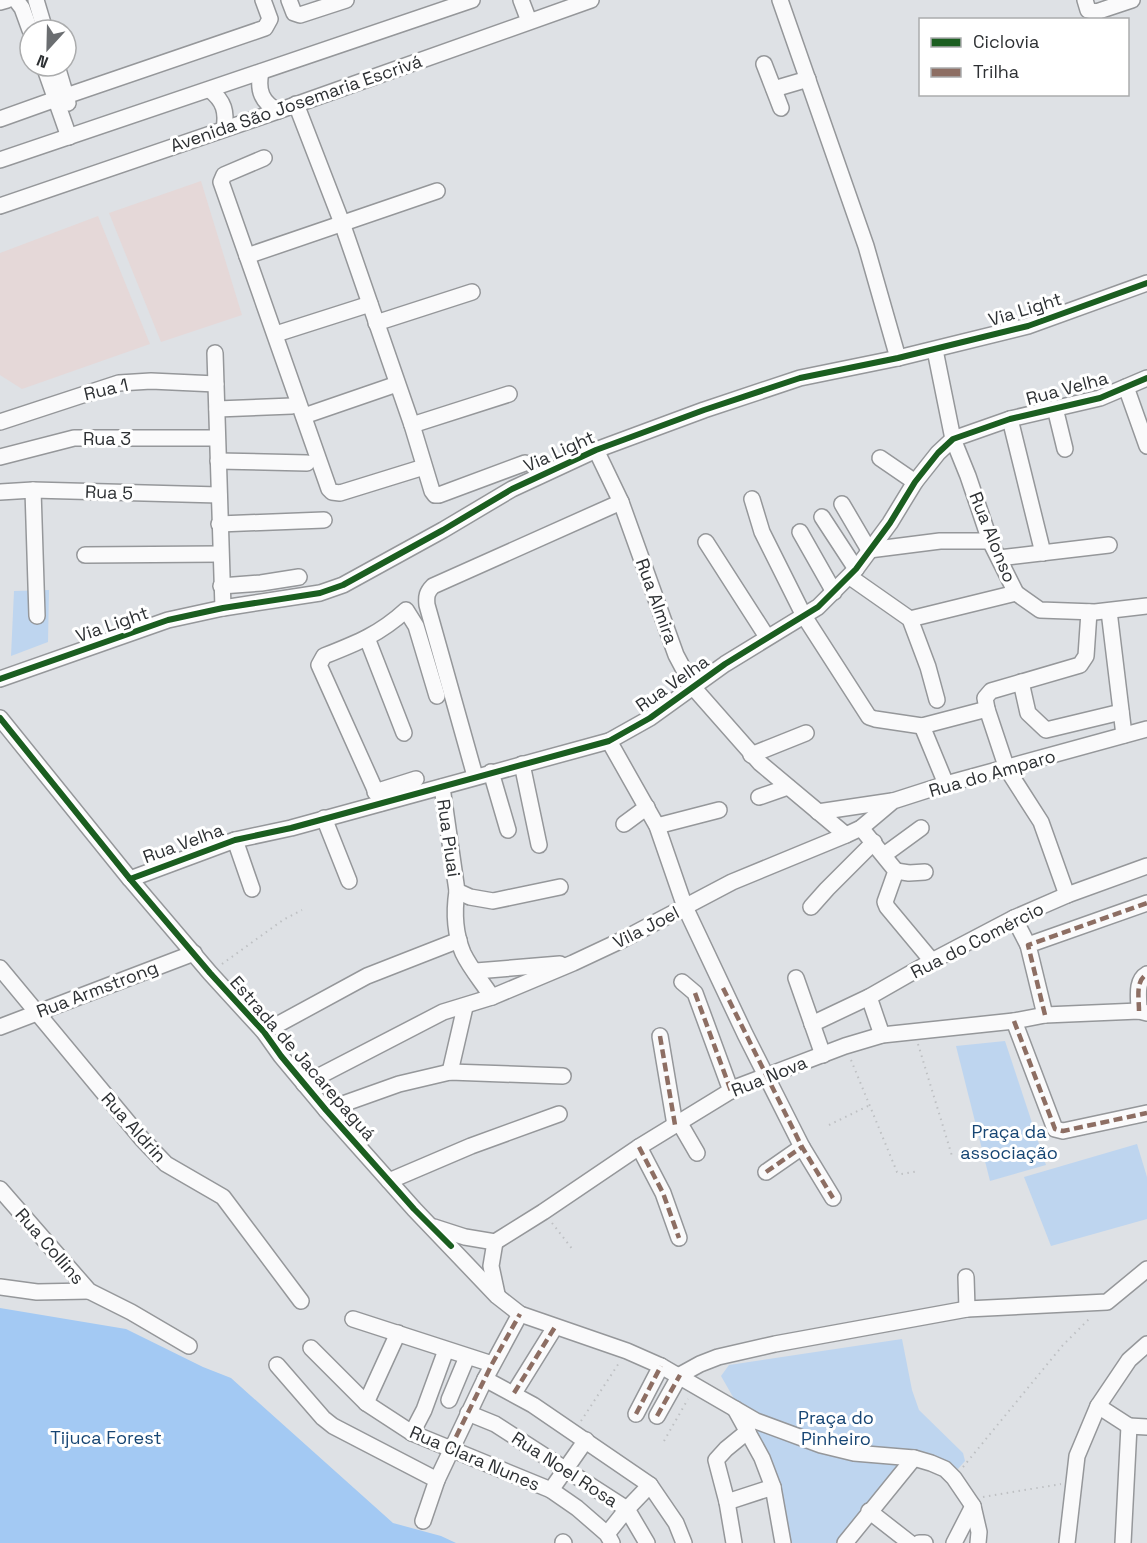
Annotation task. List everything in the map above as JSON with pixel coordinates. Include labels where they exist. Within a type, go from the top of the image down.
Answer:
[{"type":"street","points":[[0,2],[7,0]]},
{"type":"street","points":[[16,0],[26,18]]},
{"type":"street","points":[[36,0],[41,18]]},
{"type":"street","points":[[0,119],[265,28],[270,19],[263,0]]},
{"type":"street","points":[[289,0],[294,13],[300,15],[346,0]]},
{"type":"street","points":[[0,160],[472,0]]},
{"type":"street","points":[[522,0],[529,21]]},
{"type":"street","name":"Avenida São Josemaria Escrivá","points":[[0,206],[591,0]]},
{"type":"street","points":[[780,0],[866,246],[898,358]]},
{"type":"street","points":[[1084,0],[1088,10],[1093,12],[1132,0]]},
{"type":"street","points":[[764,64],[781,108]]},
{"type":"street","points":[[261,72],[259,83],[261,95],[267,105],[278,111]]},
{"type":"street","points":[[51,78],[61,97],[74,136]]},
{"type":"street","points":[[59,78],[61,97]]},
{"type":"street","points":[[774,89],[808,79]]},
{"type":"street","points":[[210,90],[219,97],[224,106],[226,118],[224,129]]},
{"type":"street","points":[[296,104],[342,224],[412,425],[432,491],[437,495],[525,463]]},
{"type":"street","points":[[264,158],[224,175],[221,180],[327,484],[332,492],[340,493],[424,467]]},
{"type":"street","points":[[247,255],[436,191]]},
{"type":"street","name":"Via Light","points":[[0,679],[168,620],[222,608],[320,593],[343,585],[512,489],[596,450],[800,378],[935,350],[1028,326],[1147,284]]},
{"type":"street","points":[[376,324],[472,292]]},
{"type":"street","points":[[276,334],[370,304]]},
{"type":"street","name":"Rua Alonso","points":[[935,350],[953,439],[990,541],[1016,593],[1040,610],[1089,612],[1147,607]]},
{"type":"street","points":[[215,353],[222,608]]},
{"type":"street","name":"Rua Velha","points":[[130,879],[236,840],[324,818],[378,798],[442,787],[475,776],[572,753],[609,741],[650,718],[767,638],[818,607],[853,573],[890,523],[915,482],[938,453],[953,439],[1010,419],[1100,398],[1147,378]]},
{"type":"street","name":"Rua 1","points":[[2,418],[118,383],[151,381],[216,384]]},
{"type":"street","points":[[304,416],[397,384]]},
{"type":"street","points":[[1126,387],[1147,446]]},
{"type":"street","points":[[412,425],[509,394]]},
{"type":"street","points":[[217,409],[292,406]]},
{"type":"street","points":[[1055,408],[1065,449]]},
{"type":"street","points":[[1010,419],[1044,554]]},
{"type":"street","name":"Rua 3","points":[[0,457],[74,438],[217,438]]},
{"type":"street","name":"Rua Almira","points":[[596,450],[621,502],[676,655],[693,687],[751,755],[846,835]]},
{"type":"street","points":[[880,458],[915,482]]},
{"type":"street","points":[[218,461],[307,463]]},
{"type":"street","points":[[33,490],[37,616]]},
{"type":"street","name":"Rua 5","points":[[0,492],[33,490],[219,495]]},
{"type":"street","points":[[752,499],[762,532],[804,616],[869,717],[922,726],[987,709]]},
{"type":"street","points":[[416,779],[378,798],[319,665],[324,656],[367,638],[388,626],[426,597],[433,586],[621,502]]},
{"type":"street","points":[[842,504],[869,550],[940,541],[990,541]]},
{"type":"street","points":[[822,517],[853,573],[910,619],[928,667],[937,700]]},
{"type":"street","points":[[219,524],[324,520]]},
{"type":"street","points":[[800,532],[834,592]]},
{"type":"street","points":[[706,542],[767,638]]},
{"type":"street","points":[[999,558],[1109,545]]},
{"type":"street","points":[[85,555],[220,554]]},
{"type":"street","points":[[221,586],[299,577]]},
{"type":"street","points":[[910,619],[1016,593]]},
{"type":"street","points":[[426,597],[475,776]]},
{"type":"street","points":[[406,610],[416,626],[437,696]]},
{"type":"street","points":[[1109,610],[1124,735]]},
{"type":"street","points":[[1067,895],[1041,822],[1007,768],[985,698],[991,691],[1080,665],[1086,656],[1089,612]]},
{"type":"street","points":[[367,638],[404,734]]},
{"type":"street","points":[[1021,682],[1028,713],[1046,730],[1056,755]]},
{"type":"street","points":[[1046,730],[1121,712]]},
{"type":"street","name":"Estrada de Jacarepaguá","points":[[0,718],[7,738],[210,973],[264,1032],[326,1110],[497,1296],[520,1314],[627,1351],[680,1375],[756,1421],[821,1445],[854,1453],[914,1458],[938,1466],[954,1478],[971,1503],[979,1532],[978,1543]]},
{"type":"street","points":[[922,726],[946,784]]},
{"type":"street","name":"Rua do Amparo","points":[[846,835],[861,828],[892,801],[1147,729]]},
{"type":"street","points":[[751,755],[806,733]]},
{"type":"street","points":[[609,741],[657,826],[685,907],[766,1076],[802,1147],[833,1198]]},
{"type":"street","points":[[522,764],[539,845]]},
{"type":"street","points":[[491,772],[508,830]]},
{"type":"street","name":"Rua Piuai","points":[[442,787],[457,891],[470,897],[493,901],[560,887]]},
{"type":"street","points":[[759,797],[788,787]]},
{"type":"street","points":[[818,812],[892,801]]},
{"type":"street","points":[[624,824],[647,807]]},
{"type":"street","points":[[657,826],[719,810]]},
{"type":"street","points":[[324,818],[349,880]]},
{"type":"street","points":[[861,828],[896,871],[925,872]]},
{"type":"street","points":[[811,907],[827,889],[879,849],[921,828]]},
{"type":"street","name":"Vila Joel","points":[[304,1084],[443,1012],[492,997],[573,963],[732,882],[846,835]]},
{"type":"street","points":[[236,840],[252,890]]},
{"type":"street","name":"Rua do Comércio","points":[[812,1024],[870,997],[1014,918],[1067,895],[1147,866]]},
{"type":"street","points":[[896,871],[885,905],[932,961]]},
{"type":"street","points":[[457,891],[455,907],[459,940],[464,955],[492,997]]},
{"type":"street","points":[[1028,945],[1147,903]]},
{"type":"street","points":[[1014,918],[1028,945],[1045,1015]]},
{"type":"street","points":[[264,1032],[367,975],[459,940]]},
{"type":"street","name":"Rua Armstrong","points":[[0,1027],[194,953]]},
{"type":"street","points":[[476,971],[573,963]]},
{"type":"street","name":"Rua Aldrin","points":[[0,968],[142,1140],[166,1164],[223,1197],[301,1301]]},
{"type":"street","points":[[1143,1012],[1139,985],[1143,976],[1147,974]]},
{"type":"street","points":[[796,978],[823,1054]]},
{"type":"street","points":[[682,982],[695,993],[731,1091]]},
{"type":"street","points":[[695,993],[723,988]]},
{"type":"street","points":[[870,997],[882,1035]]},
{"type":"street","points":[[450,1072],[465,1006]]},
{"type":"street","name":"Rua Nova","points":[[495,1242],[639,1147],[731,1091],[845,1046],[882,1035],[1014,1021],[1045,1015],[1143,1012]]},
{"type":"street","points":[[1014,1021],[1053,1127],[1063,1131],[1147,1113]]},
{"type":"street","points":[[660,1036],[677,1124],[697,1153]]},
{"type":"street","points":[[326,1110],[399,1084],[450,1072],[563,1076]]},
{"type":"street","points":[[389,1181],[471,1146],[559,1114]]},
{"type":"street","points":[[639,1147],[663,1192],[679,1238]]},
{"type":"street","points":[[766,1172],[802,1147]]},
{"type":"street","name":"Rua Collins","points":[[0,1189],[89,1290]]},
{"type":"street","points":[[431,1226],[465,1237],[495,1242],[491,1266],[497,1296]]},
{"type":"street","points":[[657,1416],[680,1375],[708,1361],[776,1344],[967,1309],[1107,1302],[1147,1269]]},
{"type":"street","points":[[966,1277],[967,1309]]},
{"type":"street","name":"Rua Collins","points":[[0,1287],[37,1292],[89,1290]]},
{"type":"street","points":[[89,1290],[189,1346]]},
{"type":"street","points":[[423,1521],[450,1449],[484,1379],[520,1314]]},
{"type":"street","points":[[353,1319],[492,1364]]},
{"type":"street","points":[[514,1393],[555,1327]]},
{"type":"street","points":[[366,1404],[398,1333]]},
{"type":"street","points":[[1066,1543],[1077,1456],[1098,1406],[1129,1360],[1147,1344]]},
{"type":"street","name":"Rua Clara Nunes","points":[[311,1348],[366,1404],[412,1433],[551,1490],[577,1508],[610,1539]]},
{"type":"street","points":[[412,1433],[424,1410],[446,1350]]},
{"type":"street","points":[[448,1400],[467,1357]]},
{"type":"street","points":[[700,1387],[708,1361]]},
{"type":"street","points":[[277,1365],[323,1418],[333,1426],[437,1480]]},
{"type":"street","points":[[636,1414],[661,1366]]},
{"type":"street","points":[[484,1379],[514,1393],[650,1485],[676,1522],[684,1543]]},
{"type":"street","points":[[1098,1406],[1129,1426],[1147,1427]]},
{"type":"street","points":[[735,1409],[762,1458],[773,1487],[783,1543]]},
{"type":"street","name":"Rua Noel Rosa","points":[[468,1413],[495,1424],[627,1509],[647,1543]]},
{"type":"street","points":[[1123,1543],[1129,1426]]},
{"type":"street","points":[[734,1543],[727,1502],[716,1463],[717,1457],[748,1431]]},
{"type":"street","points":[[551,1490],[566,1469],[580,1436]]},
{"type":"street","points":[[845,1543],[914,1458]]},
{"type":"street","points":[[610,1539],[627,1509],[650,1485]]},
{"type":"street","points":[[727,1502],[773,1487]]},
{"type":"street","points":[[954,1543],[971,1503]]},
{"type":"street","points":[[869,1511],[910,1543]]},
{"type":"street","points":[[919,1543],[925,1543]]},
{"type":"path","points":[[210,973],[283,920],[302,910]]},
{"type":"path","points":[[914,1031],[952,1156]]},
{"type":"path","points":[[845,1046],[897,1172],[902,1174],[919,1171]]},
{"type":"path","points":[[829,1125],[868,1106]]},
{"type":"path","points":[[543,1212],[573,1250]]},
{"type":"path","points":[[954,1478],[1063,1345],[1107,1302]]},
{"type":"path","points":[[580,1436],[627,1351]]},
{"type":"path","points":[[664,1441],[700,1387]]},
{"type":"path","points":[[971,1503],[1072,1482]]},
{"type":"shaded area","points":[[201,181],[242,315],[161,342],[109,213]]},
{"type":"shaded area","points":[[98,216],[150,344],[22,389],[0,375],[0,253]]},
{"type":"green space","points":[[49,590],[48,642],[11,656],[14,591]]},
{"type":"green space","name":"Praça da associação","points":[[1005,1041],[1046,1165],[990,1181],[956,1046]]},
{"type":"green space","points":[[1137,1144],[1147,1177],[1147,1219],[1051,1246],[1024,1177]]},
{"type":"green space","name":"Tijuca Forest","points":[[0,1308],[126,1329],[203,1367],[231,1378],[393,1523],[441,1536],[456,1543],[0,1543]]},
{"type":"green space","name":"Praça do Pinheiro","points":[[902,1339],[912,1390],[919,1410],[963,1453],[965,1461],[958,1469],[923,1456],[838,1543],[790,1543],[752,1430],[721,1376],[729,1365]]},
{"type":"marked path","points":[[1045,1015],[1028,945],[1147,903]]},
{"type":"marked path","points":[[1139,1011],[1139,985],[1147,974]]},
{"type":"marked path","points":[[723,988],[802,1147],[833,1198]]},
{"type":"marked path","points":[[695,993],[731,1091]]},
{"type":"marked path","points":[[1014,1021],[1055,1129],[1063,1131],[1147,1113]]},
{"type":"marked path","points":[[660,1036],[675,1125]]},
{"type":"marked path","points":[[639,1147],[663,1193],[679,1238]]},
{"type":"marked path","points":[[766,1172],[802,1147]]},
{"type":"marked path","points":[[450,1449],[492,1364],[520,1314]]},
{"type":"marked path","points":[[514,1393],[555,1327]]},
{"type":"marked path","points":[[636,1414],[661,1366]]},
{"type":"marked path","points":[[657,1416],[680,1375]]},
{"type":"cycle path","points":[[0,679],[168,620],[223,608],[320,593],[343,585],[512,489],[596,450],[704,410],[800,378],[898,358],[1028,326],[1147,283]]},
{"type":"cycle path","points":[[130,879],[235,840],[291,828],[609,741],[650,718],[725,664],[818,607],[856,569],[890,523],[915,482],[938,453],[953,439],[1010,419],[1100,398],[1147,378]]},
{"type":"cycle path","points":[[0,718],[130,879],[264,1032],[326,1110],[414,1209],[451,1246]]}]
